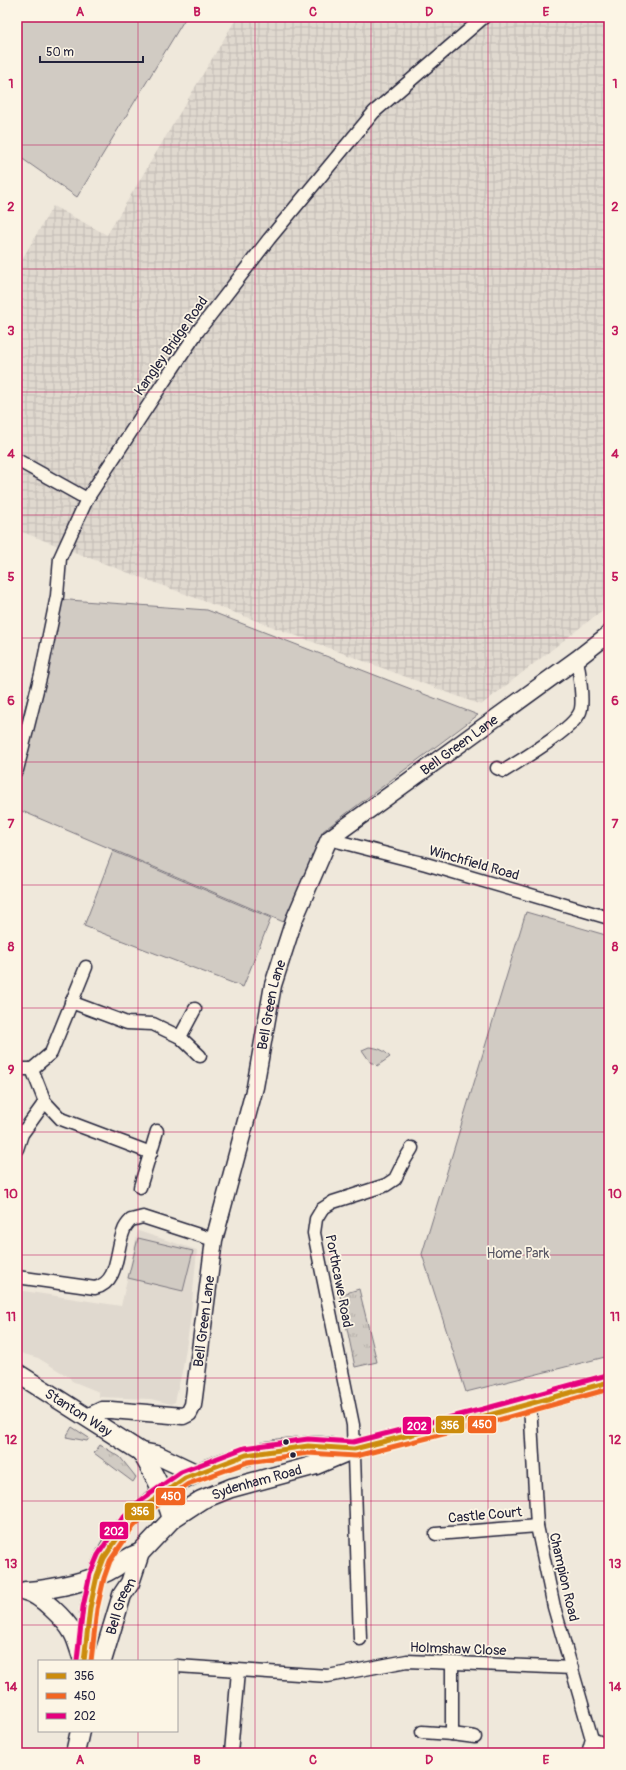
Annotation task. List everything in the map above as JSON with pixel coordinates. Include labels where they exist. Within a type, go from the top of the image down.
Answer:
[{"type":"main road","name":"Stanton Way","points":[[17,1373],[141,1452],[158,1455],[195,1473]]},
{"type":"main road","name":"Sydenham Road","points":[[140,1552],[177,1515],[201,1500],[231,1488],[316,1465],[354,1449],[394,1440],[609,1382]]},
{"type":"main road","name":"Sydenham Road","points":[[84,1660],[87,1625],[97,1576],[104,1558],[128,1522],[144,1507],[195,1473],[246,1455],[308,1446],[354,1449]]},
{"type":"main road","name":"Stanton Way","points":[[141,1452],[163,1493],[177,1515]]},
{"type":"main road","points":[[23,1590],[51,1590],[97,1576],[116,1567],[129,1556],[140,1552]]},
{"type":"main road","name":"Bell Green","points":[[102,1660],[122,1595],[130,1583],[140,1552]]},
{"type":"main road","points":[[23,1590],[44,1601],[73,1633],[84,1660]]},
{"type":"main road","points":[[75,1753],[80,1732]]},
{"type":"street","name":"Kangley Bridge Road","points":[[17,770],[41,674],[57,596],[60,558],[87,499],[154,394],[198,331],[269,239],[374,112],[484,17]]},
{"type":"street","points":[[17,460],[87,499]]},
{"type":"street","name":"Bell Green Lane","points":[[86,1417],[107,1410],[183,1416],[189,1413],[193,1405],[214,1240],[255,1087],[273,984],[294,920],[330,839],[609,634]]},
{"type":"street","points":[[497,768],[504,771],[569,726],[580,711],[580,680],[577,659]]},
{"type":"street","name":"Winchfield Road","points":[[330,839],[426,864],[609,918]]},
{"type":"street","points":[[17,1069],[32,1069],[51,1053],[86,967]]},
{"type":"street","points":[[71,1002],[127,1023],[153,1024],[180,1037],[200,1056]]},
{"type":"street","points":[[180,1037],[195,1009]]},
{"type":"street","points":[[32,1069],[45,1102],[61,1119],[151,1153]]},
{"type":"street","points":[[17,1149],[22,1134],[45,1102]]},
{"type":"street","points":[[140,1187],[157,1131]]},
{"type":"street","name":"Porthcawe Road","points":[[360,1639],[353,1425],[314,1233],[316,1219],[322,1209],[333,1202],[386,1185],[395,1179],[412,1148]]},
{"type":"street","points":[[17,1277],[95,1288],[103,1286],[112,1277],[124,1231],[130,1220],[143,1217],[214,1240]]},
{"type":"street","name":"Champion Road","points":[[530,1404],[537,1526],[554,1607],[592,1739]]},
{"type":"street","name":"Castle Court","points":[[436,1534],[537,1526]]},
{"type":"street","name":"Holmshaw Close","points":[[178,1666],[328,1676],[407,1661],[572,1668]]},
{"type":"street","points":[[452,1664],[452,1734]]},
{"type":"street","points":[[231,1753],[238,1671]]},
{"type":"street","points":[[422,1732],[475,1737]]},
{"type":"street","points":[[588,1753],[592,1739],[609,1746]]},
{"type":"shaded area","points":[[237,17],[609,17],[609,605],[481,705],[17,530],[17,268],[53,206],[107,235]]},
{"type":"shaded area","points":[[138,1231],[197,1250],[190,1323],[183,1367],[175,1402],[171,1404],[151,1399],[99,1397],[99,1392],[72,1381],[69,1377],[38,1358],[17,1352],[17,1290],[121,1306]]},
{"type":"green space","points":[[17,17],[186,17],[77,197],[17,155]]},
{"type":"green space","points":[[55,599],[207,610],[478,715],[323,831],[286,923],[17,809],[17,737]]},
{"type":"green space","points":[[113,851],[271,918],[243,987],[84,926]]},
{"type":"green space","name":"Home Park","points":[[526,912],[609,936],[609,1356],[466,1392],[422,1254]]},
{"type":"green space","points":[[369,1047],[381,1050],[390,1057],[377,1066],[374,1063],[371,1063],[362,1050]]},
{"type":"green space","points":[[138,1238],[193,1251],[183,1291],[128,1278]]},
{"type":"green space","points":[[359,1289],[377,1362],[355,1367],[340,1295]]},
{"type":"green space","points":[[72,1427],[89,1438],[87,1441],[66,1437]]},
{"type":"green space","points":[[100,1445],[120,1457],[136,1477],[133,1482],[94,1453]]},
{"type":"transit line","name":"202","points":[[77,1660],[83,1607],[90,1574],[98,1555],[123,1517],[140,1501],[181,1472],[244,1448],[308,1439],[353,1442],[487,1408],[607,1375]]},
{"type":"transit line","name":"356","points":[[84,1660],[90,1608],[97,1576],[104,1558],[128,1522],[144,1507],[185,1478],[246,1455],[308,1446],[354,1449],[489,1415],[609,1382]]},
{"type":"transit line","name":"450","points":[[91,1660],[97,1609],[104,1578],[110,1561],[133,1527],[148,1512],[188,1484],[248,1462],[308,1453],[356,1456],[491,1422],[609,1389]]}]
